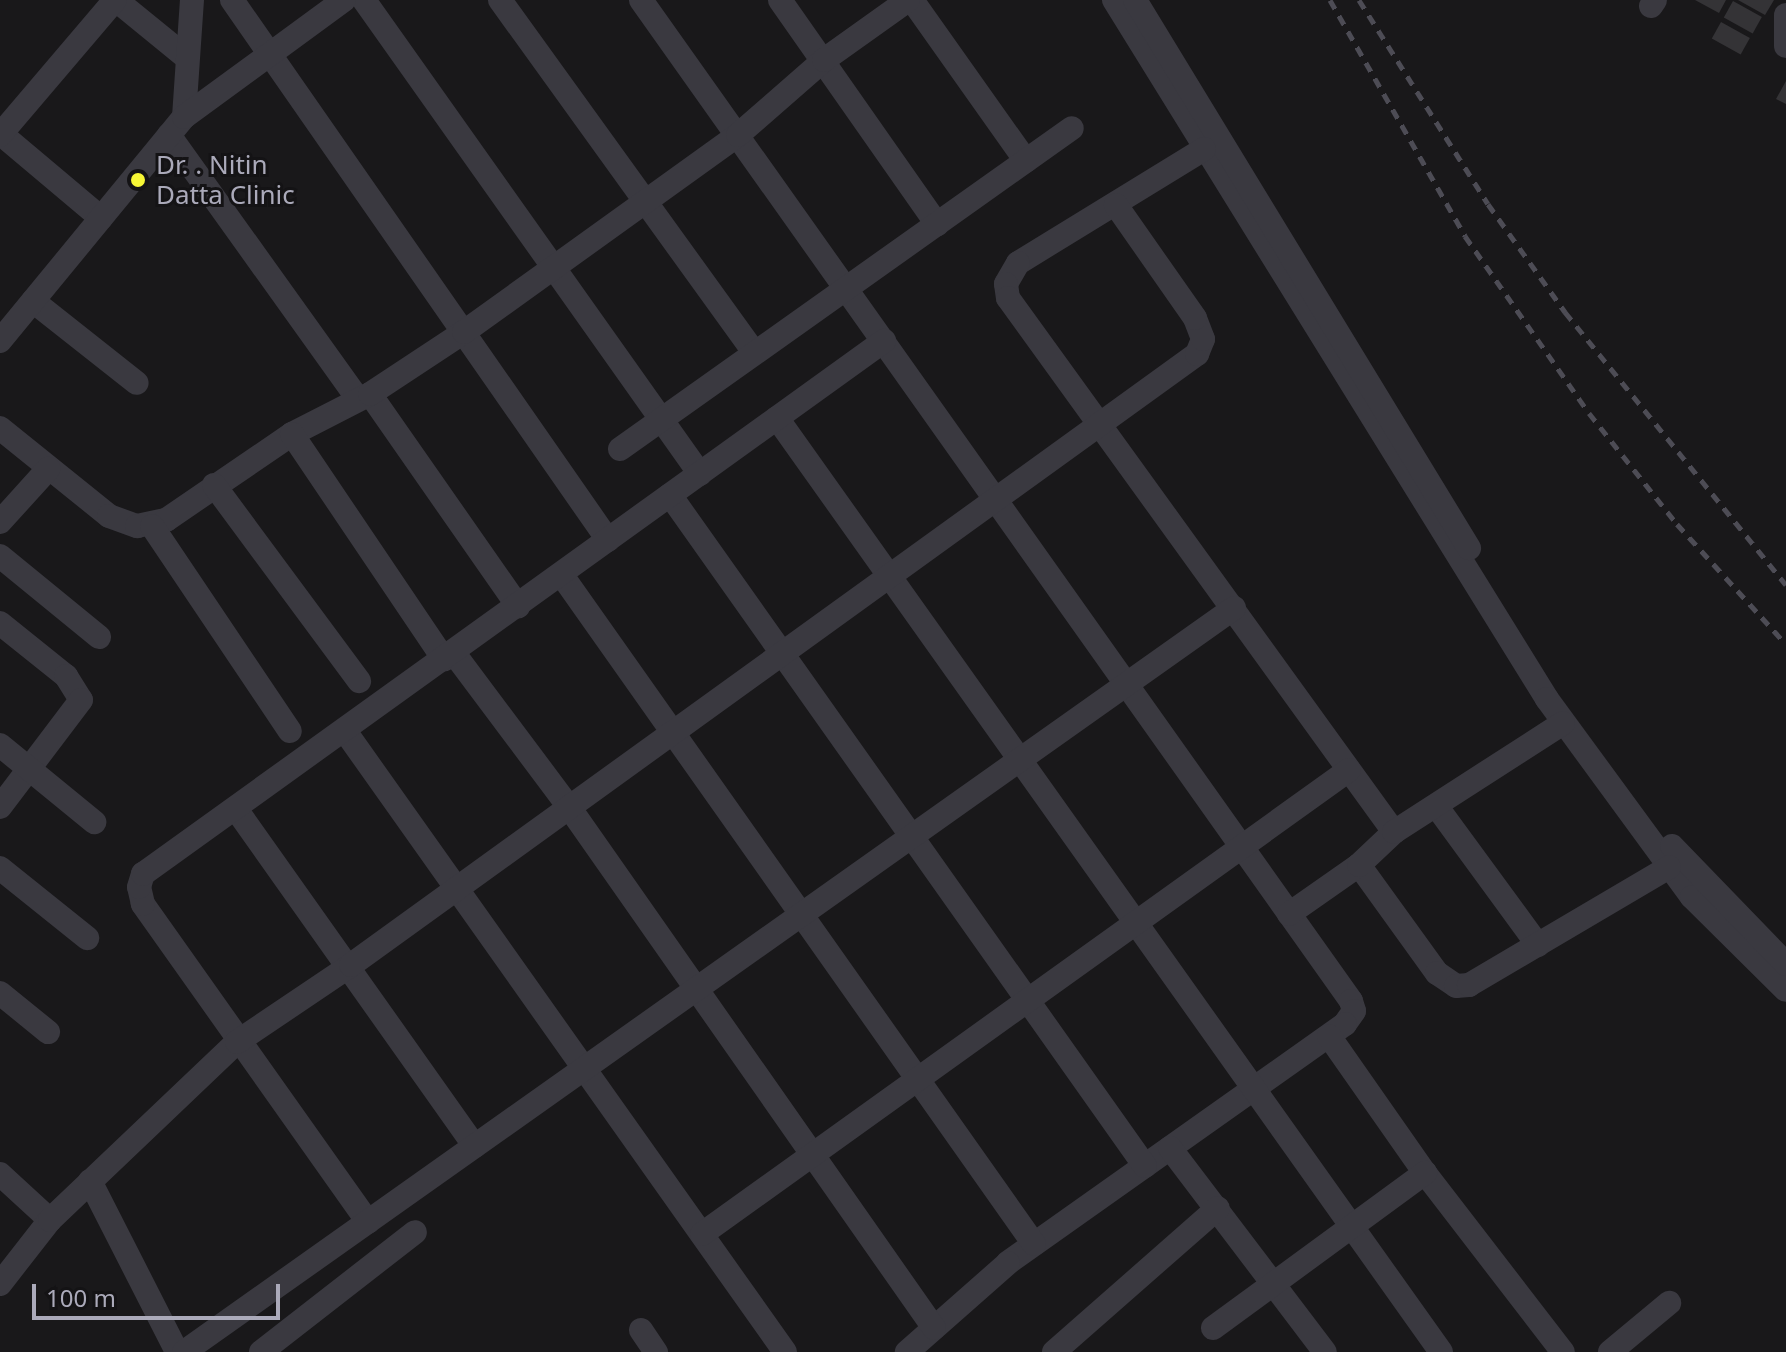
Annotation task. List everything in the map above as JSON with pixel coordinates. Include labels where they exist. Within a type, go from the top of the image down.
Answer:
[{"type":"street","points":[[101,218],[0,134],[115,0],[187,58]]},
{"type":"street","points":[[192,0],[176,126],[364,396],[518,606]]},
{"type":"street","points":[[232,0],[608,540]]},
{"type":"street","points":[[0,341],[176,126],[344,0]]},
{"type":"street","points":[[364,0],[700,474]]},
{"type":"street","points":[[500,0],[755,353]]},
{"type":"street","points":[[641,0],[1351,1001],[1354,1011],[1329,1036],[1034,1244],[907,1352]]},
{"type":"street","points":[[780,0],[937,224]]},
{"type":"street","points":[[152,526],[292,434],[364,396],[464,332],[738,135],[824,60],[910,0],[1026,161]]},
{"type":"street","points":[[1114,0],[1563,723],[1669,867],[1786,990]]},
{"type":"street","points":[[1135,0],[1575,714],[1686,863],[1786,964]]},
{"type":"street","points":[[620,449],[1072,128]]},
{"type":"street","points":[[1204,149],[1018,263],[1006,284],[1008,298],[1394,832]]},
{"type":"street","points":[[0,1284],[50,1220],[237,1042],[459,888],[885,576],[998,502],[1197,354],[1203,339],[1195,318],[1116,205]]},
{"type":"street","points":[[33,301],[137,383]]},
{"type":"street","points":[[368,1222],[237,1042],[143,904],[139,887],[158,860],[236,809],[884,341]]},
{"type":"street","points":[[777,418],[885,576],[1441,1352]]},
{"type":"street","points":[[0,429],[109,516],[152,526],[290,731]]},
{"type":"street","points":[[292,434],[449,656],[569,807],[694,990],[934,1328]]},
{"type":"street","points":[[0,522],[48,469]]},
{"type":"street","points":[[214,485],[359,681]]},
{"type":"street","points":[[670,495],[780,655],[1145,1166]]},
{"type":"street","points":[[0,556],[99,637]]},
{"type":"street","points":[[561,574],[1034,1244]]},
{"type":"street","points":[[184,1352],[1234,608]]},
{"type":"street","points":[[0,623],[66,676],[81,700],[0,807]]},
{"type":"street","points":[[1289,914],[1359,865],[1394,832],[1563,723]]},
{"type":"street","points":[[345,731],[785,1352]]},
{"type":"street","points":[[0,745],[94,822]]},
{"type":"street","points":[[702,1234],[1349,770]]},
{"type":"street","points":[[1437,807],[1538,945]]},
{"type":"street","points":[[236,809],[351,965],[475,1146]]},
{"type":"street","points":[[1359,865],[1446,982],[1469,985],[1669,867]]},
{"type":"street","points":[[0,868],[87,938]]},
{"type":"street","points":[[0,993],[48,1032]]},
{"type":"street","points":[[1329,1036],[1425,1173],[1563,1352]]},
{"type":"street","points":[[1170,1148],[1325,1352]]},
{"type":"street","points":[[1213,1328],[1425,1173]]},
{"type":"street","points":[[0,1174],[50,1220]]},
{"type":"street","points":[[90,1181],[177,1352]]},
{"type":"street","points":[[1054,1352],[1218,1208]]},
{"type":"street","points":[[261,1352],[415,1232]]},
{"type":"street","points":[[1610,1352],[1669,1303]]},
{"type":"street","points":[[641,1330],[656,1352]]},
{"type":"building","points":[[1695,0],[1726,0],[1719,13]]},
{"type":"building","points":[[1738,0],[1774,0],[1765,15]]},
{"type":"building","points":[[1733,1],[1762,17],[1753,34],[1724,18]]},
{"type":"building","points":[[1721,22],[1750,38],[1741,55],[1712,39]]},
{"type":"building","points":[[1786,81],[1786,104],[1776,99]]},
{"type":"railway","points":[[1330,0],[1465,236],[1589,413],[1677,524],[1786,644]]},
{"type":"railway","points":[[1359,0],[1488,204],[1565,312],[1786,585]]},
{"type":"place","name":"Dr. . Nitin Datta Clinic","points":[[138,180]]}]
